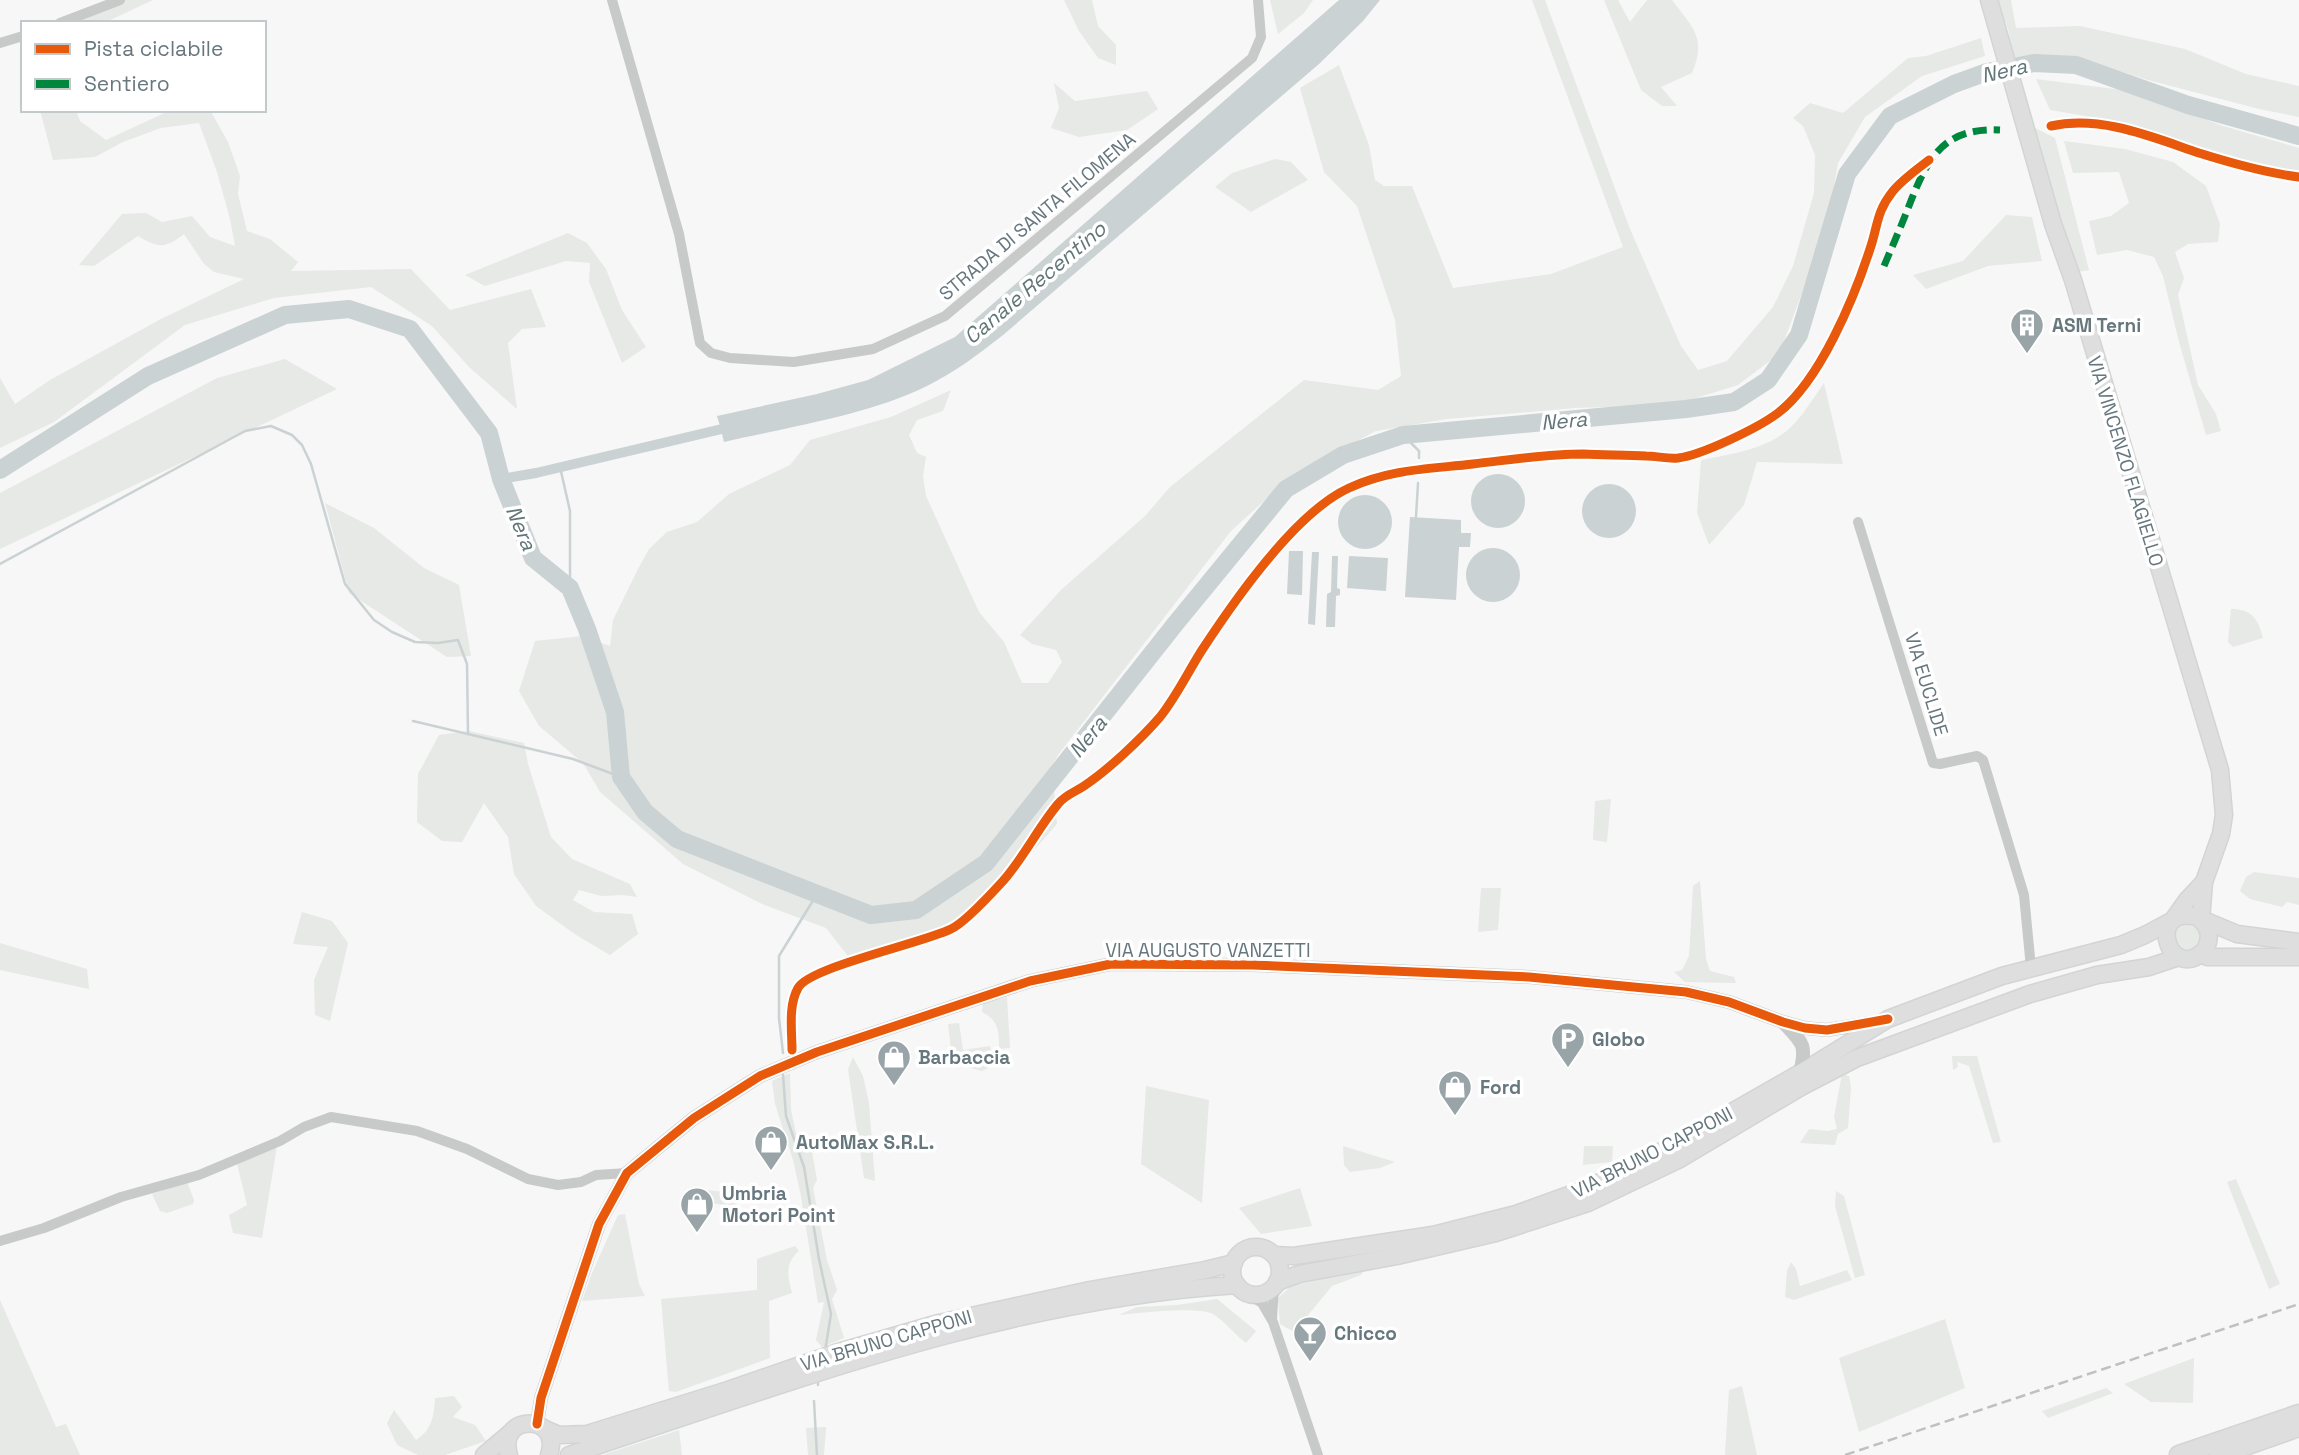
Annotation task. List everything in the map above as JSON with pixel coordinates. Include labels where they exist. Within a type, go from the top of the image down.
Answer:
[{"type":"highway","points":[[2179,1455],[2299,1414]]},
{"type":"highway","points":[[2220,1455],[2299,1427]]},
{"type":"main road","name":"VIA VINCENZO FLAGIELLO","points":[[1989,0],[2053,224],[2073,280],[2220,770],[2224,816],[2221,834],[2204,882],[2201,920]]},
{"type":"main road","name":"VIA VINCENZO FLAGIELLO","points":[[2173,920],[2204,882]]},
{"type":"main road","points":[[2201,920],[2209,937],[2205,950],[2191,958],[2179,957],[2173,953],[2166,940],[2166,933],[2173,920],[2187,915],[2201,920],[2237,934],[2299,942]]},
{"type":"main road","name":"VIA BRUNO CAPPONI","points":[[541,1427],[559,1435],[587,1434],[729,1390],[835,1353],[939,1323],[1079,1292],[1234,1263],[1241,1252],[1252,1247],[1267,1249],[1274,1255],[1294,1256],[1433,1235],[1516,1214],[1600,1182],[1674,1145],[1888,1019],[2002,976],[2120,945],[2173,920]]},
{"type":"main road","points":[[2200,954],[2208,957],[2299,957]]},
{"type":"main road","name":"VIA BRUNO CAPPONI","points":[[569,1455],[944,1334],[1119,1300],[1200,1288],[1242,1289],[1262,1294],[1299,1274],[1397,1256],[1496,1233],[1587,1203],[1649,1175],[1801,1087],[1893,1043],[2030,993],[2097,975],[2150,967],[2179,957]]},
{"type":"main road","points":[[1888,1019],[1884,1034],[1887,1040],[1893,1043]]},
{"type":"main road","points":[[1274,1255],[1280,1268],[1276,1285]]},
{"type":"main road","points":[[1234,1263],[1233,1275],[1242,1289]]},
{"type":"main road","points":[[484,1455],[522,1424],[541,1427],[551,1442],[549,1455]]},
{"type":"main road","points":[[509,1455],[507,1447],[510,1433]]},
{"type":"street","points":[[65,21],[120,0]]},
{"type":"street","name":"STRADA DI SANTA FILOMENA","points":[[612,0],[678,234],[700,343],[711,353],[730,358],[794,362],[873,349],[945,316],[1252,58],[1261,37],[1258,0]]},
{"type":"street","points":[[0,43],[21,37]]},
{"type":"street","name":"VIA EUCLIDE","points":[[1858,522],[1933,763],[1977,756],[1983,760],[2024,895],[2031,968]]},
{"type":"street","name":"VIA AUGUSTO VANZETTI","points":[[541,1427],[541,1398],[599,1224],[627,1173],[694,1118],[760,1076],[817,1052],[1030,981],[1111,964],[1252,965],[1577,980],[1686,992],[1729,1002],[1783,1022],[1827,1030],[1888,1019]]},
{"type":"street","points":[[1783,1022],[1801,1040],[1805,1048],[1800,1073]]},
{"type":"street","points":[[0,1241],[121,1197],[199,1175],[331,1117],[417,1131],[467,1149],[528,1179],[558,1185],[581,1182],[596,1175],[627,1173]]},
{"type":"street","points":[[1273,1322],[1276,1285]]},
{"type":"street","points":[[1242,1289],[1262,1303],[1273,1322],[1318,1455]]},
{"type":"shaded area","points":[[121,0],[153,0],[108,21],[72,21]]},
{"type":"shaded area","points":[[1064,0],[1092,0],[1098,26],[1116,45],[1116,65],[1098,58],[1079,31]]},
{"type":"shaded area","points":[[1270,0],[1313,0],[1304,13],[1278,34]]},
{"type":"shaded area","points":[[1532,0],[1545,0],[1630,229],[1681,346],[1698,370],[1727,361],[1773,307],[1793,266],[1814,193],[1815,155],[1803,126],[1793,118],[1810,103],[1843,113],[1908,58],[1926,56],[1981,38],[1985,56],[1922,76],[1865,117],[1838,163],[1827,227],[1779,354],[1738,385],[1674,405],[1575,408],[1447,419],[1376,431],[1295,473],[1231,531],[1058,755],[1052,766],[1057,824],[1012,875],[943,934],[851,960],[826,928],[762,904],[683,864],[600,792],[583,763],[539,726],[519,691],[535,641],[582,636],[610,646],[613,620],[638,569],[649,549],[667,532],[697,522],[729,494],[790,465],[810,440],[891,417],[951,390],[943,411],[917,420],[909,435],[917,453],[926,457],[923,476],[926,496],[979,612],[1004,642],[1022,683],[1048,683],[1062,662],[1056,650],[1032,644],[1020,635],[1061,590],[1145,516],[1170,487],[1304,380],[1378,390],[1401,376],[1395,320],[1357,206],[1324,172],[1300,88],[1339,65],[1369,145],[1375,180],[1384,186],[1412,186],[1453,288],[1551,274],[1623,247]]},
{"type":"shaded area","points":[[1604,0],[1618,0],[1630,22],[1647,0],[1672,0],[1692,26],[1698,42],[1698,51],[1692,73],[1661,87],[1677,106],[1662,106],[1641,90]]},
{"type":"shaded area","points":[[1997,0],[2011,0],[2016,28],[2080,26],[2185,49],[2246,74],[2299,86],[2299,117],[2148,80],[2076,57],[2014,57],[2008,29]]},
{"type":"shaded area","points":[[2036,79],[2131,91],[2223,126],[2299,148],[2299,180],[2192,149],[2133,124],[2050,110]]},
{"type":"shaded area","points":[[1054,83],[1075,101],[1147,91],[1158,109],[1127,130],[1079,137],[1051,128],[1059,108]]},
{"type":"shaded area","points":[[41,112],[77,112],[80,121],[106,140],[167,112],[211,112],[228,142],[240,176],[238,194],[247,231],[270,239],[298,262],[291,271],[411,269],[450,310],[531,289],[546,327],[522,329],[508,343],[517,409],[469,367],[432,326],[371,287],[274,298],[185,325],[54,422],[0,448],[0,378],[15,404],[50,380],[161,319],[244,279],[214,272],[204,264],[184,234],[161,245],[138,236],[94,266],[79,265],[122,214],[146,213],[162,222],[192,216],[210,237],[235,246],[217,172],[199,123],[161,128],[123,142],[95,157],[53,160]]},
{"type":"shaded area","points":[[2035,128],[2055,138],[2089,270],[2071,273]]},
{"type":"shaded area","points":[[2064,141],[2125,149],[2173,162],[2206,186],[2220,224],[2218,242],[2188,244],[2175,252],[2184,278],[2178,295],[2198,385],[2216,414],[2221,431],[2206,435],[2163,276],[2154,257],[2127,250],[2097,255],[2089,221],[2111,216],[2129,203],[2119,172],[2073,173]]},
{"type":"shaded area","points":[[1275,159],[1291,162],[1308,180],[1251,212],[1215,187],[1232,173]]},
{"type":"shaded area","points":[[2006,215],[2032,217],[2042,261],[1988,266],[1926,289],[1913,275],[1963,261]]},
{"type":"shaded area","points":[[568,233],[587,243],[606,269],[622,310],[646,347],[622,363],[589,282],[590,263],[566,261],[485,286],[465,275]]},
{"type":"shaded area","points":[[285,359],[337,389],[0,549],[0,493],[217,378]]},
{"type":"shaded area","points":[[1824,383],[1843,464],[1757,462],[1744,505],[1709,545],[1697,513],[1701,460],[1749,449],[1783,434],[1801,416]]},
{"type":"shaded area","points":[[325,503],[374,528],[424,568],[459,585],[471,656],[447,657],[349,593]]},
{"type":"shaded area","points":[[2231,609],[2253,616],[2263,638],[2233,647],[2228,642]]},
{"type":"shaded area","points":[[469,731],[524,743],[551,837],[572,859],[630,884],[637,897],[601,896],[579,890],[573,900],[594,912],[632,914],[638,934],[610,955],[536,906],[514,874],[508,837],[484,803],[462,842],[442,841],[417,822],[418,774],[439,735]]},
{"type":"shaded area","points":[[1611,799],[1607,842],[1593,840],[1595,801]]},
{"type":"shaded area","points":[[2254,872],[2299,878],[2299,905],[2287,902],[2282,907],[2250,899],[2240,891],[2246,877]]},
{"type":"shaded area","points":[[1700,881],[1706,959],[1710,971],[1734,977],[1736,983],[1685,982],[1674,972],[1682,970],[1689,956],[1693,886]]},
{"type":"shaded area","points":[[1481,888],[1501,888],[1498,930],[1478,932]]},
{"type":"shaded area","points":[[302,912],[332,921],[348,943],[330,1021],[315,1015],[314,980],[328,947],[293,944]]},
{"type":"shaded area","points":[[2188,924],[2197,928],[2201,937],[2197,946],[2188,950],[2179,946],[2175,937],[2179,928]]},
{"type":"shaded area","points":[[1233,940],[1291,942],[1291,953],[1232,952]]},
{"type":"shaded area","points":[[0,943],[87,969],[89,989],[0,970]]},
{"type":"shaded area","points":[[1007,997],[1010,1048],[999,1049],[997,1027],[988,1015],[982,1012],[983,1003]]},
{"type":"shaded area","points":[[959,1023],[963,1050],[990,1046],[994,1065],[982,1071],[956,1064],[948,1024]]},
{"type":"shaded area","points":[[1952,1056],[1977,1056],[2001,1142],[1993,1143],[1969,1066],[1957,1062],[1958,1067],[1953,1070]]},
{"type":"shaded area","points":[[853,1057],[863,1076],[869,1103],[875,1181],[864,1178],[848,1069]]},
{"type":"shaded area","points":[[790,1073],[791,1110],[800,1151],[812,1151],[817,1180],[813,1188],[827,1260],[837,1290],[832,1299],[844,1338],[822,1347],[816,1340],[824,1302],[818,1303],[801,1196],[775,1104],[772,1081]]},
{"type":"shaded area","points":[[1842,1074],[1849,1076],[1851,1087],[1848,1128],[1838,1134],[1835,1145],[1800,1143],[1809,1129],[1837,1129],[1834,1117]]},
{"type":"shaded area","points":[[1146,1086],[1209,1100],[1202,1203],[1141,1164]]},
{"type":"shaded area","points":[[277,1146],[262,1238],[233,1233],[229,1215],[247,1205],[237,1164]]},
{"type":"shaded area","points":[[1343,1146],[1395,1162],[1380,1168],[1350,1172],[1344,1165]]},
{"type":"shaded area","points":[[1584,1146],[1613,1146],[1612,1162],[1583,1165]]},
{"type":"shaded area","points":[[2236,1179],[2280,1284],[2269,1289],[2227,1182]]},
{"type":"shaded area","points":[[187,1182],[193,1204],[167,1213],[160,1211],[152,1194]]},
{"type":"shaded area","points":[[1300,1188],[1312,1226],[1261,1234],[1239,1208]]},
{"type":"shaded area","points":[[693,1189],[738,1193],[740,1202],[734,1206],[692,1201]]},
{"type":"shaded area","points":[[1836,1191],[1844,1196],[1865,1275],[1855,1278],[1835,1206]]},
{"type":"shaded area","points":[[625,1214],[639,1284],[645,1296],[582,1301],[618,1215]]},
{"type":"shaded area","points":[[795,1246],[799,1251],[791,1260],[788,1270],[792,1293],[769,1301],[770,1358],[676,1392],[669,1391],[661,1299],[757,1290],[757,1259]]},
{"type":"shaded area","points":[[1791,1262],[1796,1269],[1800,1286],[1847,1270],[1852,1280],[1794,1300],[1785,1297],[1787,1271]]},
{"type":"shaded area","points":[[1366,1267],[1361,1275],[1332,1286],[1294,1332],[1280,1324],[1278,1298],[1291,1286]]},
{"type":"shaded area","points":[[1217,1299],[1256,1331],[1246,1343],[1218,1317],[1205,1312],[1194,1310],[1119,1315],[1137,1307]]},
{"type":"shaded area","points":[[0,1300],[56,1427],[66,1424],[80,1455],[0,1455]]},
{"type":"shaded area","points":[[1945,1319],[1965,1388],[1859,1432],[1839,1358]]},
{"type":"shaded area","points":[[2194,1358],[2193,1403],[2151,1402],[2124,1384]]},
{"type":"shaded area","points":[[1742,1386],[1757,1455],[1725,1455],[1729,1390]]},
{"type":"shaded area","points":[[2106,1388],[2113,1393],[2048,1418],[2042,1411]]},
{"type":"shaded area","points":[[454,1396],[462,1407],[453,1417],[475,1425],[486,1441],[445,1455],[418,1455],[397,1445],[387,1423],[394,1410],[416,1440],[426,1432],[431,1422],[435,1398]]},
{"type":"shaded area","points":[[826,1427],[824,1455],[808,1455],[806,1428]]},
{"type":"shaded area","points":[[679,1430],[682,1455],[602,1455]]},
{"type":"water","points":[[1339,0],[1380,0],[1363,21],[1319,64],[976,356],[927,386],[880,405],[724,442],[722,434],[731,427],[720,426],[717,416],[868,380],[955,337]]},
{"type":"water","points":[[1498,474],[1517,482],[1525,501],[1517,520],[1498,528],[1479,520],[1471,501],[1479,482]]},
{"type":"water","points":[[1609,484],[1628,492],[1636,511],[1628,530],[1609,538],[1590,530],[1582,511],[1590,492]]},
{"type":"water","points":[[1365,495],[1384,503],[1392,522],[1384,541],[1365,549],[1346,541],[1338,522],[1346,503]]},
{"type":"water","points":[[1410,517],[1461,520],[1461,533],[1471,533],[1470,547],[1459,547],[1456,600],[1405,597]]},
{"type":"water","points":[[1493,548],[1512,556],[1520,575],[1512,594],[1493,602],[1474,594],[1466,575],[1474,556]]},
{"type":"water","points":[[1289,551],[1303,551],[1302,595],[1287,594]]},
{"type":"water","points":[[1312,552],[1319,552],[1315,625],[1308,624]]},
{"type":"water","points":[[1332,556],[1338,556],[1337,588],[1340,589],[1340,595],[1336,596],[1335,627],[1326,627],[1327,594],[1331,592]]},
{"type":"water","points":[[1349,556],[1388,558],[1386,591],[1347,588]]},
{"type":"waterway","name":"Nera","points":[[0,470],[148,376],[285,315],[349,309],[410,329],[489,433],[501,479],[533,558],[570,588],[615,712],[621,777],[645,812],[677,839],[871,915],[916,910],[986,863],[1286,489],[1343,455],[1403,435],[1686,409],[1734,402],[1768,380],[1799,335],[1847,174],[1890,116],[1954,84],[1987,72],[2034,63],[2076,65],[2188,105],[2299,136]]},
{"type":"waterway","name":"Canale Recentino","points":[[501,479],[743,424]]},
{"type":"waterway","points":[[0,564],[245,431],[271,426],[292,435],[302,445],[311,464],[345,584],[374,620],[415,642],[458,640],[467,664],[468,734]]},
{"type":"waterway","points":[[1403,435],[1419,451],[1419,458]]},
{"type":"waterway","name":"Canale Recentino","points":[[560,467],[570,511],[570,588]]},
{"type":"waterway","points":[[1416,517],[1418,483]]},
{"type":"waterway","points":[[413,721],[573,759],[621,777]]},
{"type":"waterway","points":[[783,1053],[779,1018],[779,956],[817,894]]},
{"type":"waterway","points":[[783,1075],[786,1116],[804,1167],[831,1314],[825,1351]]},
{"type":"waterway","points":[[814,1401],[817,1455]]},
{"type":"railway","points":[[1845,1455],[2299,1304]]},
{"type":"marked path","points":[[1884,266],[1921,177],[1938,151],[1963,134],[2000,130]]},
{"type":"cycle path","points":[[2051,126],[2070,123],[2107,125],[2236,164],[2299,177]]},
{"type":"cycle path","points":[[792,1050],[792,1011],[798,988],[823,972],[937,935],[951,929],[971,914],[1011,872],[1061,801],[1114,763],[1160,717],[1231,607],[1288,537],[1329,500],[1349,488],[1379,477],[1425,469],[1569,454],[1678,458],[1730,440],[1778,413],[1808,381],[1834,337],[1855,291],[1887,199],[1901,182],[1929,160]]},
{"type":"cycle path","points":[[537,1424],[541,1398],[599,1224],[627,1173],[694,1118],[760,1076],[817,1052],[1030,981],[1111,964],[1252,965],[1529,977],[1686,992],[1729,1002],[1805,1028],[1827,1030],[1888,1019]]},
{"type":"place","name":"ASM Terni","points":[[2027,355]]},
{"type":"place","name":"Globo","points":[[1568,1069]]},
{"type":"place","name":"Barbaccia","points":[[894,1087]]},
{"type":"place","name":"Ford","points":[[1455,1117]]},
{"type":"place","name":"AutoMax S.R.L.","points":[[771,1172]]},
{"type":"place","name":"Umbria Motori Point","points":[[697,1234]]},
{"type":"place","name":"Chicco","points":[[1310,1363]]}]
